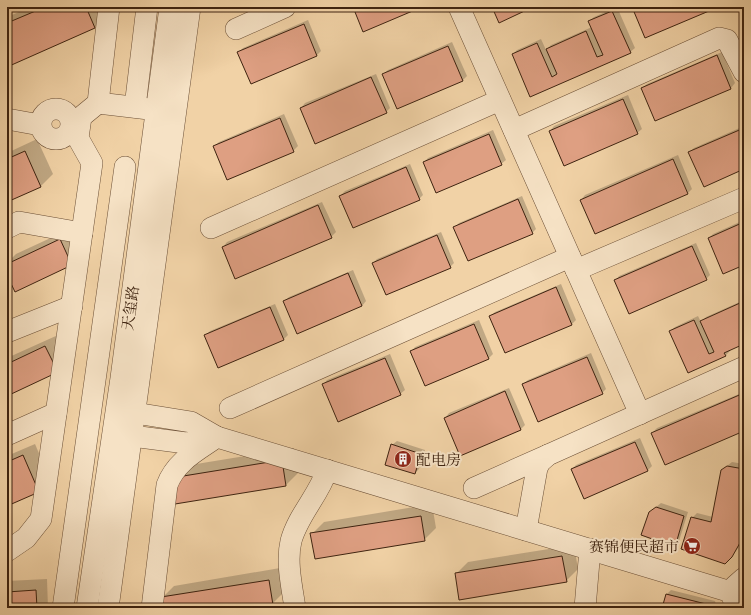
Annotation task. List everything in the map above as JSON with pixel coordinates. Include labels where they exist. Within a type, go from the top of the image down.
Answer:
[{"type":"street","points":[[7,119],[40,125],[44,134],[53,139],[63,138],[75,127],[81,117],[98,103],[109,7]]},
{"type":"street","points":[[135,108],[147,7]]},
{"type":"street","name":"天玺路","points":[[166,112],[170,7]]},
{"type":"street","name":"天玺路","points":[[87,608],[130,379],[166,112],[190,7]]},
{"type":"street","points":[[236,29],[285,7]]},
{"type":"street","points":[[459,7],[640,414]]},
{"type":"street","points":[[514,130],[719,38],[727,40],[732,46],[744,72]]},
{"type":"street","points":[[211,228],[500,100]]},
{"type":"street","points":[[98,103],[166,112]]},
{"type":"street","points":[[7,551],[26,538],[41,519],[92,163],[78,138],[75,127]]},
{"type":"street","points":[[92,163],[158,171]]},
{"type":"street","points":[[62,608],[125,167]]},
{"type":"street","points":[[230,408],[573,263],[744,198]]},
{"type":"street","points":[[7,228],[19,222],[82,233]]},
{"type":"street","points":[[7,332],[72,306]]},
{"type":"street","points":[[474,488],[744,367]]},
{"type":"street","points":[[96,374],[130,379]]},
{"type":"street","name":"天玺路","points":[[108,608],[135,413],[130,379]]},
{"type":"street","points":[[7,435],[56,413]]},
{"type":"street","points":[[135,413],[191,422],[217,436],[737,593]]},
{"type":"street","points":[[132,436],[186,443],[217,436]]},
{"type":"street","points":[[152,608],[166,485],[171,473],[181,461],[217,436]]},
{"type":"street","points":[[526,530],[537,468],[540,462],[548,455]]},
{"type":"street","points":[[295,608],[289,558],[291,541],[295,530],[324,481],[327,470]]},
{"type":"street","points":[[585,608],[590,549]]},
{"type":"building","points":[[45,7],[86,7],[95,28],[7,67],[7,23]]},
{"type":"building","points":[[353,7],[422,7],[363,32]]},
{"type":"building","points":[[492,7],[533,7],[499,23]]},
{"type":"building","points":[[632,7],[708,7],[709,11],[645,38]]},
{"type":"building","points":[[612,11],[631,53],[530,97],[512,54],[537,43],[552,77],[557,74],[546,49],[586,31],[597,57],[603,55],[588,21]]},
{"type":"building","points":[[304,24],[317,56],[251,84],[237,52]]},
{"type":"building","points":[[448,46],[463,81],[397,109],[382,74]]},
{"type":"building","points":[[717,55],[731,89],[655,121],[641,88]]},
{"type":"building","points":[[371,77],[387,113],[315,144],[300,108]]},
{"type":"building","points":[[623,99],[638,134],[564,166],[549,131]]},
{"type":"building","points":[[280,118],[294,152],[227,180],[213,146]]},
{"type":"building","points":[[744,128],[744,169],[704,187],[688,152]]},
{"type":"building","points":[[489,134],[502,165],[436,193],[423,162]]},
{"type":"building","points":[[25,151],[41,187],[7,202],[7,159]]},
{"type":"building","points":[[673,159],[688,194],[595,234],[580,200]]},
{"type":"building","points":[[406,167],[420,200],[353,228],[339,196]]},
{"type":"building","points":[[518,199],[533,234],[468,261],[453,227]]},
{"type":"building","points":[[318,205],[332,238],[235,279],[222,247]]},
{"type":"building","points":[[744,222],[744,265],[723,274],[708,238]]},
{"type":"building","points":[[437,235],[451,268],[386,295],[372,263]]},
{"type":"building","points":[[60,239],[72,265],[15,292],[7,275],[7,264]]},
{"type":"building","points":[[692,246],[707,280],[629,314],[614,280]]},
{"type":"building","points":[[348,273],[362,306],[297,334],[283,301]]},
{"type":"building","points":[[556,287],[572,325],[505,353],[489,316]]},
{"type":"building","points":[[740,303],[744,311],[744,344],[724,353],[726,356],[688,373],[669,331],[694,320],[709,354],[714,352],[700,321]]},
{"type":"building","points":[[270,307],[284,340],[218,368],[204,335]]},
{"type":"building","points":[[474,324],[489,359],[425,386],[410,351]]},
{"type":"building","points":[[45,346],[58,372],[7,396],[7,364]]},
{"type":"building","points":[[587,357],[603,394],[538,422],[522,384]]},
{"type":"building","points":[[385,358],[401,395],[338,422],[322,384]]},
{"type":"building","points":[[505,391],[521,430],[460,456],[444,418]]},
{"type":"building","points":[[744,393],[744,431],[665,465],[651,433]]},
{"type":"building","points":[[635,442],[648,471],[584,499],[571,469]]},
{"type":"building","name":"配电房","points":[[391,444],[421,454],[415,474],[385,465]]},
{"type":"building","points":[[23,455],[39,492],[7,506],[7,462]]},
{"type":"building","points":[[282,460],[286,486],[175,504],[171,478]]},
{"type":"building","points":[[727,466],[744,469],[744,527],[741,541],[732,557],[725,564],[681,549],[691,517],[711,522],[721,470]]},
{"type":"building","points":[[656,507],[684,516],[675,547],[641,535],[649,512]]},
{"type":"building","points":[[421,516],[425,541],[315,559],[310,533]]},
{"type":"building","points":[[562,556],[567,582],[459,600],[455,573]]},
{"type":"building","points":[[269,580],[273,605],[253,608],[163,608],[161,597]]},
{"type":"building","points":[[36,590],[37,608],[7,608],[7,592]]},
{"type":"building","points":[[666,594],[710,605],[711,608],[662,608]]},
{"type":"place","name":"配电房","points":[[403,459]]},
{"type":"place","name":"赛锦便民超市","points":[[692,546]]}]
